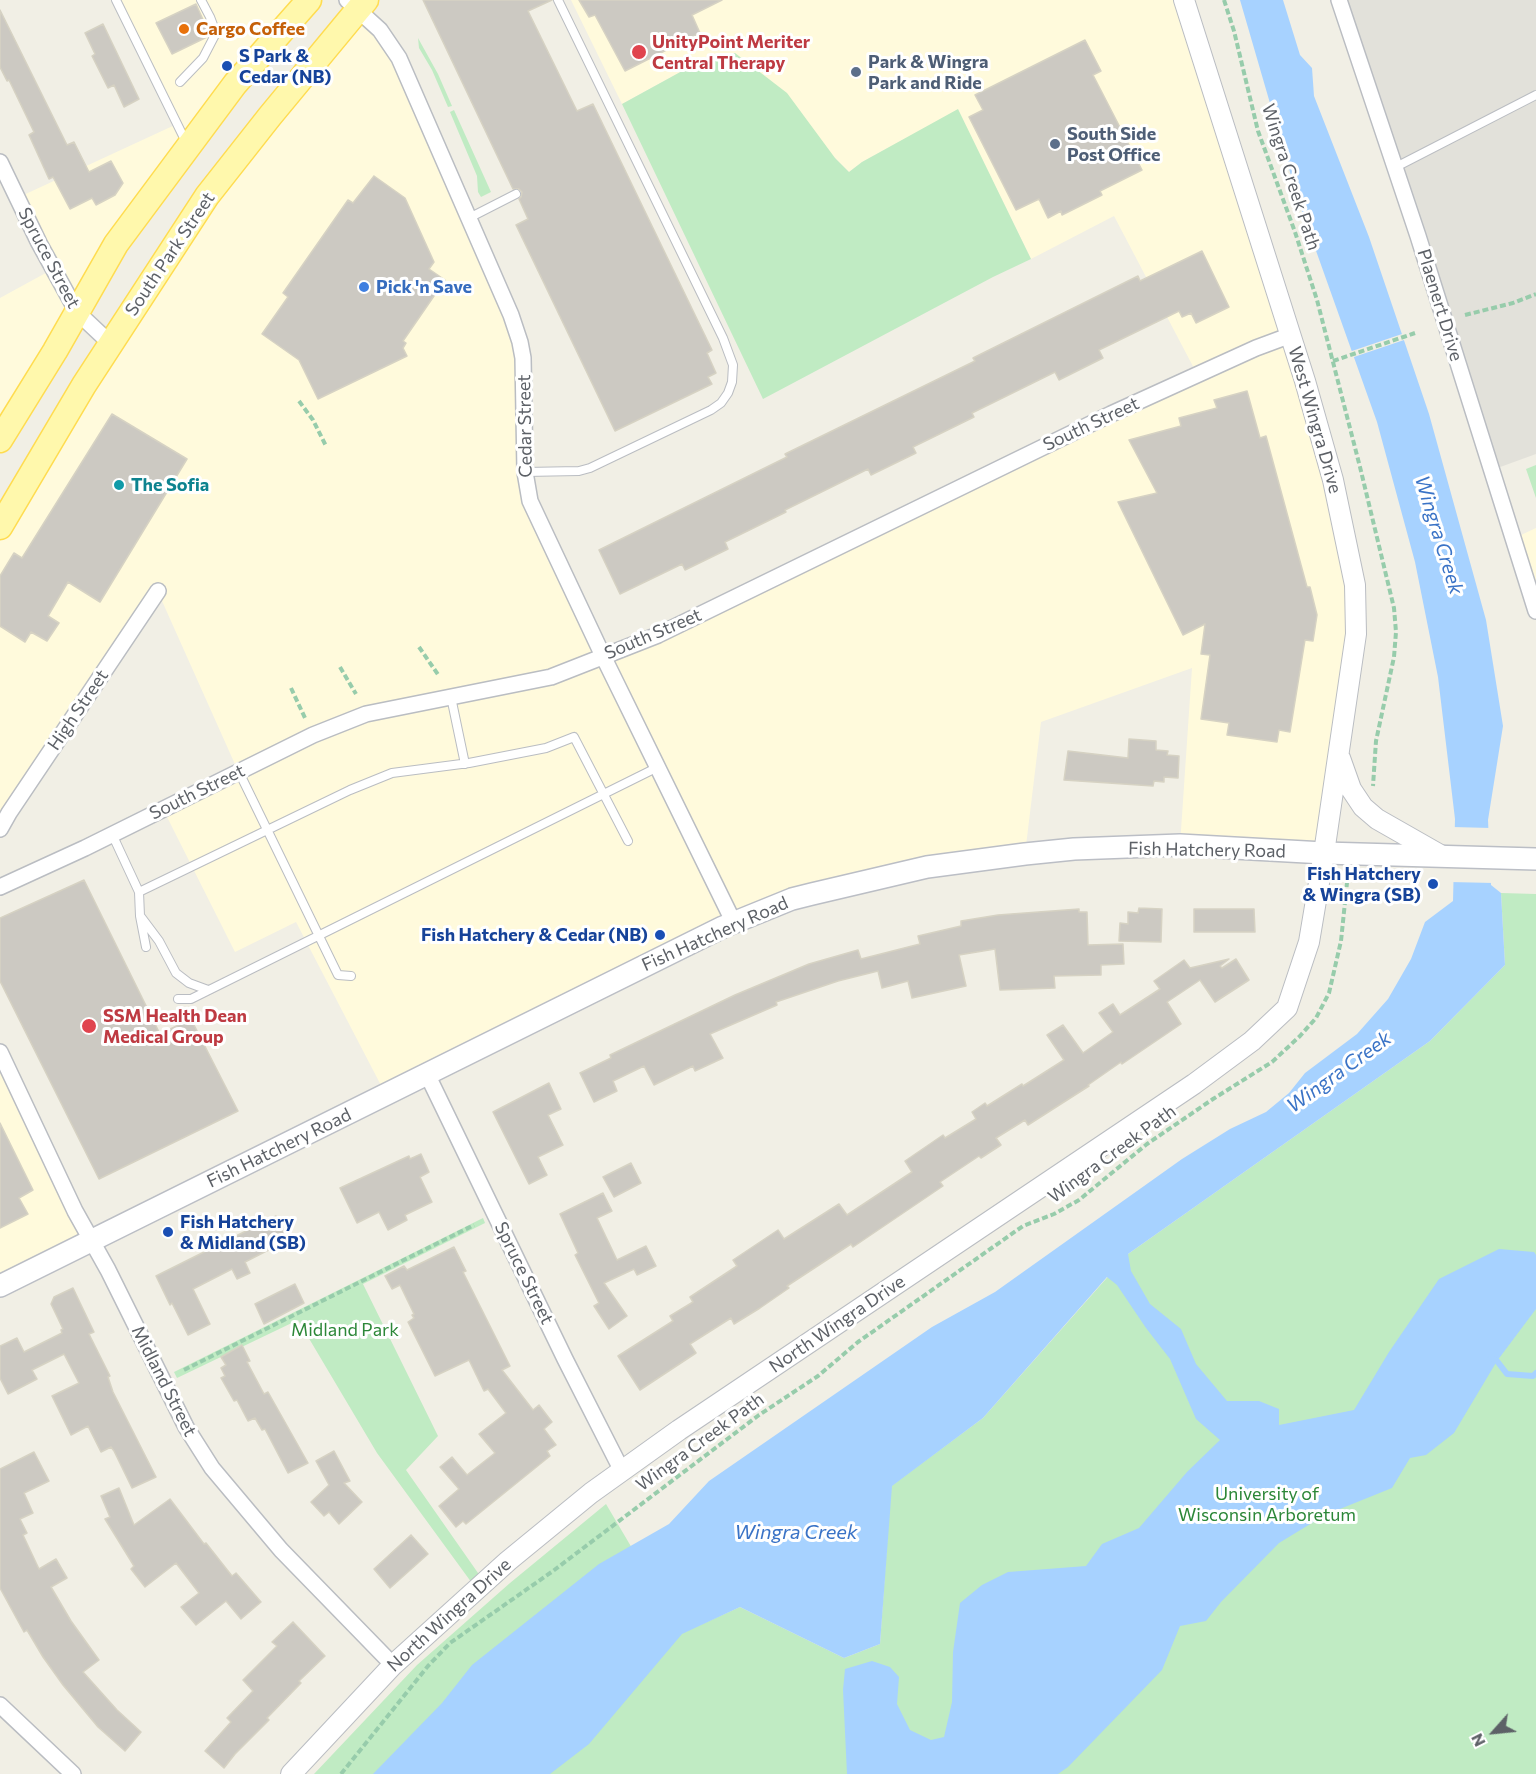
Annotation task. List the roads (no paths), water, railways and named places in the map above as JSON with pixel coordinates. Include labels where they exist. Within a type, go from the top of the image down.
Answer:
[{"type":"main road","points":[[0,440],[116,244],[235,84],[309,0]]},
{"type":"main road","name":"South Park Street","points":[[0,527],[111,344],[207,196],[357,3]]},
{"type":"main road","name":"Fish Hatchery Road","points":[[0,1286],[735,922],[792,899],[927,867],[1074,849],[1179,845],[1324,853],[1536,859]]},
{"type":"street","name":"West Wingra Drive","points":[[1184,0],[1291,334],[1333,480],[1355,585],[1356,634],[1324,853]]},
{"type":"street","name":"Plaenert Drive","points":[[1339,0],[1418,236],[1536,611]]},
{"type":"street","name":"Cedar Street","points":[[357,3],[399,57],[520,342],[524,367],[525,472],[527,491],[533,508],[603,656],[735,922]]},
{"type":"street","name":"Spruce Street","points":[[0,162],[39,243],[77,312],[111,344]]},
{"type":"street","name":"South Street","points":[[0,887],[313,735],[366,714],[551,677],[666,631],[1111,414],[1291,334]]},
{"type":"street","name":"High Street","points":[[0,829],[158,591]]},
{"type":"street","points":[[1339,755],[1351,789],[1363,807],[1377,819],[1442,856]]},
{"type":"street","name":"North Wingra Drive","points":[[291,1774],[393,1665],[508,1561],[591,1493],[679,1430],[1194,1084],[1252,1041],[1287,1008],[1309,942],[1324,853]]},
{"type":"street","name":"Midland Street","points":[[0,1052],[75,1211],[186,1427],[212,1468],[281,1550],[393,1665]]},
{"type":"street","name":"Spruce Street","points":[[427,1074],[564,1359],[622,1471]]},
{"type":"street","points":[[0,1705],[73,1774]]},
{"type":"lane","points":[[116,0],[188,147]]},
{"type":"lane","points":[[180,82],[203,58],[216,33],[201,0]]},
{"type":"lane","points":[[525,472],[579,471],[590,468],[711,410],[721,403],[732,382],[733,365],[723,338],[558,0]]},
{"type":"lane","points":[[1394,168],[1536,95]]},
{"type":"lane","points":[[469,218],[516,194]]},
{"type":"lane","points":[[452,697],[465,764]]},
{"type":"lane","points":[[139,892],[350,790],[392,774],[465,764],[546,748],[574,737],[628,841]]},
{"type":"lane","points":[[178,999],[191,999],[658,767]]},
{"type":"lane","points":[[239,772],[338,975],[351,976]]},
{"type":"lane","points":[[112,834],[139,892],[140,916],[146,946]]},
{"type":"lane","points":[[140,916],[159,941],[176,973],[189,983],[208,990]]},
{"type":"water","name":"Wingra Creek","points":[[1240,0],[1283,0],[1300,55],[1312,68],[1314,96],[1369,237],[1429,414],[1486,620],[1503,726],[1488,820],[1491,885],[1501,893],[1505,965],[1430,1041],[1128,1254],[1131,1271],[1150,1304],[1181,1329],[1196,1364],[1227,1401],[1259,1401],[1279,1409],[1279,1425],[1354,1410],[1389,1352],[1439,1279],[1499,1249],[1534,1252],[1536,1255],[1536,1309],[1497,1361],[1454,1433],[1426,1455],[1410,1458],[1392,1488],[1325,1515],[1279,1543],[1221,1602],[1206,1621],[1180,1626],[1162,1670],[1068,1767],[1058,1774],[847,1774],[843,1690],[845,1669],[872,1661],[890,1667],[899,1677],[897,1704],[910,1730],[931,1740],[944,1737],[952,1702],[953,1652],[960,1603],[982,1585],[1008,1572],[1086,1566],[1102,1544],[1139,1528],[1187,1472],[1220,1440],[1196,1419],[1170,1359],[1117,1285],[1107,1277],[983,1418],[892,1486],[880,1644],[844,1658],[740,1607],[682,1634],[589,1744],[550,1774],[373,1774],[442,1703],[472,1665],[599,1564],[669,1524],[709,1481],[932,1327],[995,1292],[1182,1159],[1230,1129],[1266,1112],[1289,1093],[1305,1073],[1357,1034],[1388,999],[1411,959],[1425,922],[1453,901],[1455,819],[1438,677],[1415,562],[1377,422],[1299,203]]},
{"type":"waterway","points":[[1491,1358],[1497,1361],[1507,1374],[1533,1376],[1536,1373]]},
{"type":"place","name":"Cargo Coffee","points":[[184,29]]},
{"type":"place","name":"UnityPoint Meriter Central Therapy","points":[[639,52]]},
{"type":"place","name":"S Park & Cedar (NB)","points":[[227,66]]},
{"type":"place","name":"Park & Wingra Park and Ride","points":[[856,72]]},
{"type":"place","name":"South Side Post Office","points":[[1055,144]]},
{"type":"place","name":"Pick 'n Save","points":[[364,287]]},
{"type":"place","name":"The Sofia","points":[[119,485]]},
{"type":"place","name":"Fish Hatchery & Wingra (SB)","points":[[1433,884]]},
{"type":"place","name":"Fish Hatchery & Cedar (NB)","points":[[660,935]]},
{"type":"place","name":"SSM Health Dean Medical Group","points":[[89,1026]]},
{"type":"place","name":"Fish Hatchery & Midland (SB)","points":[[168,1232]]},
{"type":"park label","name":"Midland Park","points":[[345,1330]]},
{"type":"park label","name":"University of Wisconsin Arboretum","points":[[1267,1504]]}]
